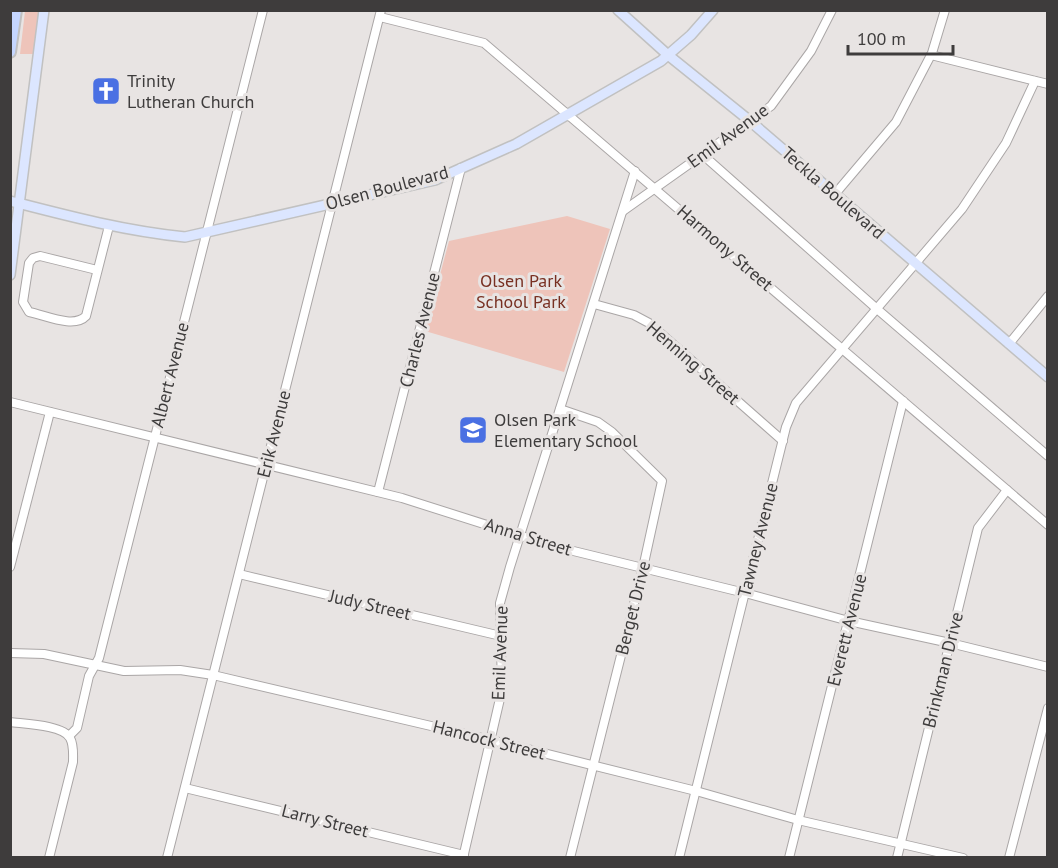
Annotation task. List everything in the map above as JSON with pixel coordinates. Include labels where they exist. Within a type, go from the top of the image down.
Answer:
[{"type":"highway","points":[[10,52],[16,10]]},
{"type":"main road","points":[[10,275],[15,203],[45,10]]},
{"type":"main road","name":"Teckla Boulevard","points":[[618,10],[1047,377]]},
{"type":"main road","name":"Olsen Boulevard","points":[[15,203],[109,226],[185,237],[435,180],[516,144],[641,72],[668,55],[691,35],[713,10]]},
{"type":"street","name":"Albert Avenue","points":[[69,736],[76,728],[89,676],[99,658],[263,10]]},
{"type":"street","name":"Emil Avenue","points":[[622,211],[771,106],[812,51],[832,10]]},
{"type":"street","points":[[835,194],[896,122],[931,55],[945,10]]},
{"type":"street","name":"Harmony Street","points":[[380,14],[484,43],[1047,525]]},
{"type":"street","name":"Erik Avenue","points":[[167,858],[380,14]]},
{"type":"street","points":[[931,55],[1047,84]]},
{"type":"street","name":"Tawney Avenue","points":[[679,858],[783,441],[796,403],[962,209],[1005,145],[1035,81]]},
{"type":"street","points":[[703,155],[1047,456]]},
{"type":"street","name":"Charles Avenue","points":[[378,492],[461,168]]},
{"type":"street","name":"Emil Avenue","points":[[464,856],[502,690],[500,603],[635,171]]},
{"type":"street","points":[[97,270],[40,256],[33,258],[28,263],[23,302],[29,312],[73,322],[80,321],[86,316],[109,226]]},
{"type":"street","points":[[1009,344],[1047,296]]},
{"type":"street","name":"Henning Street","points":[[594,303],[634,315],[649,324],[783,441]]},
{"type":"street","name":"Everett Avenue","points":[[789,858],[903,401]]},
{"type":"street","name":"Anna Street","points":[[10,402],[402,498],[553,546],[849,621],[1047,667]]},
{"type":"street","name":"Berget Drive","points":[[560,409],[598,422],[612,432],[662,481],[643,568],[570,858]]},
{"type":"street","points":[[10,567],[50,412]]},
{"type":"street","name":"Brinkman Drive","points":[[897,858],[978,528],[1007,490]]},
{"type":"street","name":"Judy Street","points":[[239,574],[501,636]]},
{"type":"street","name":"Hancock Street","points":[[10,653],[44,654],[124,671],[180,670],[213,675],[491,740],[696,791],[798,820],[963,858]]},
{"type":"street","points":[[1009,858],[1047,708]]},
{"type":"street","points":[[10,722],[59,729],[69,736],[73,747],[73,762],[49,858]]},
{"type":"street","name":"Larry Street","points":[[185,788],[464,856]]},
{"type":"green space","points":[[25,11],[41,11],[34,54],[20,54]]},
{"type":"green space","name":"Olsen Park School Park","points":[[567,216],[610,229],[564,372],[425,331],[449,241]]},
{"type":"place","name":"Trinity Lutheran Church","points":[[106,91]]},
{"type":"place","name":"Olsen Park Elementary School","points":[[473,430]]}]
